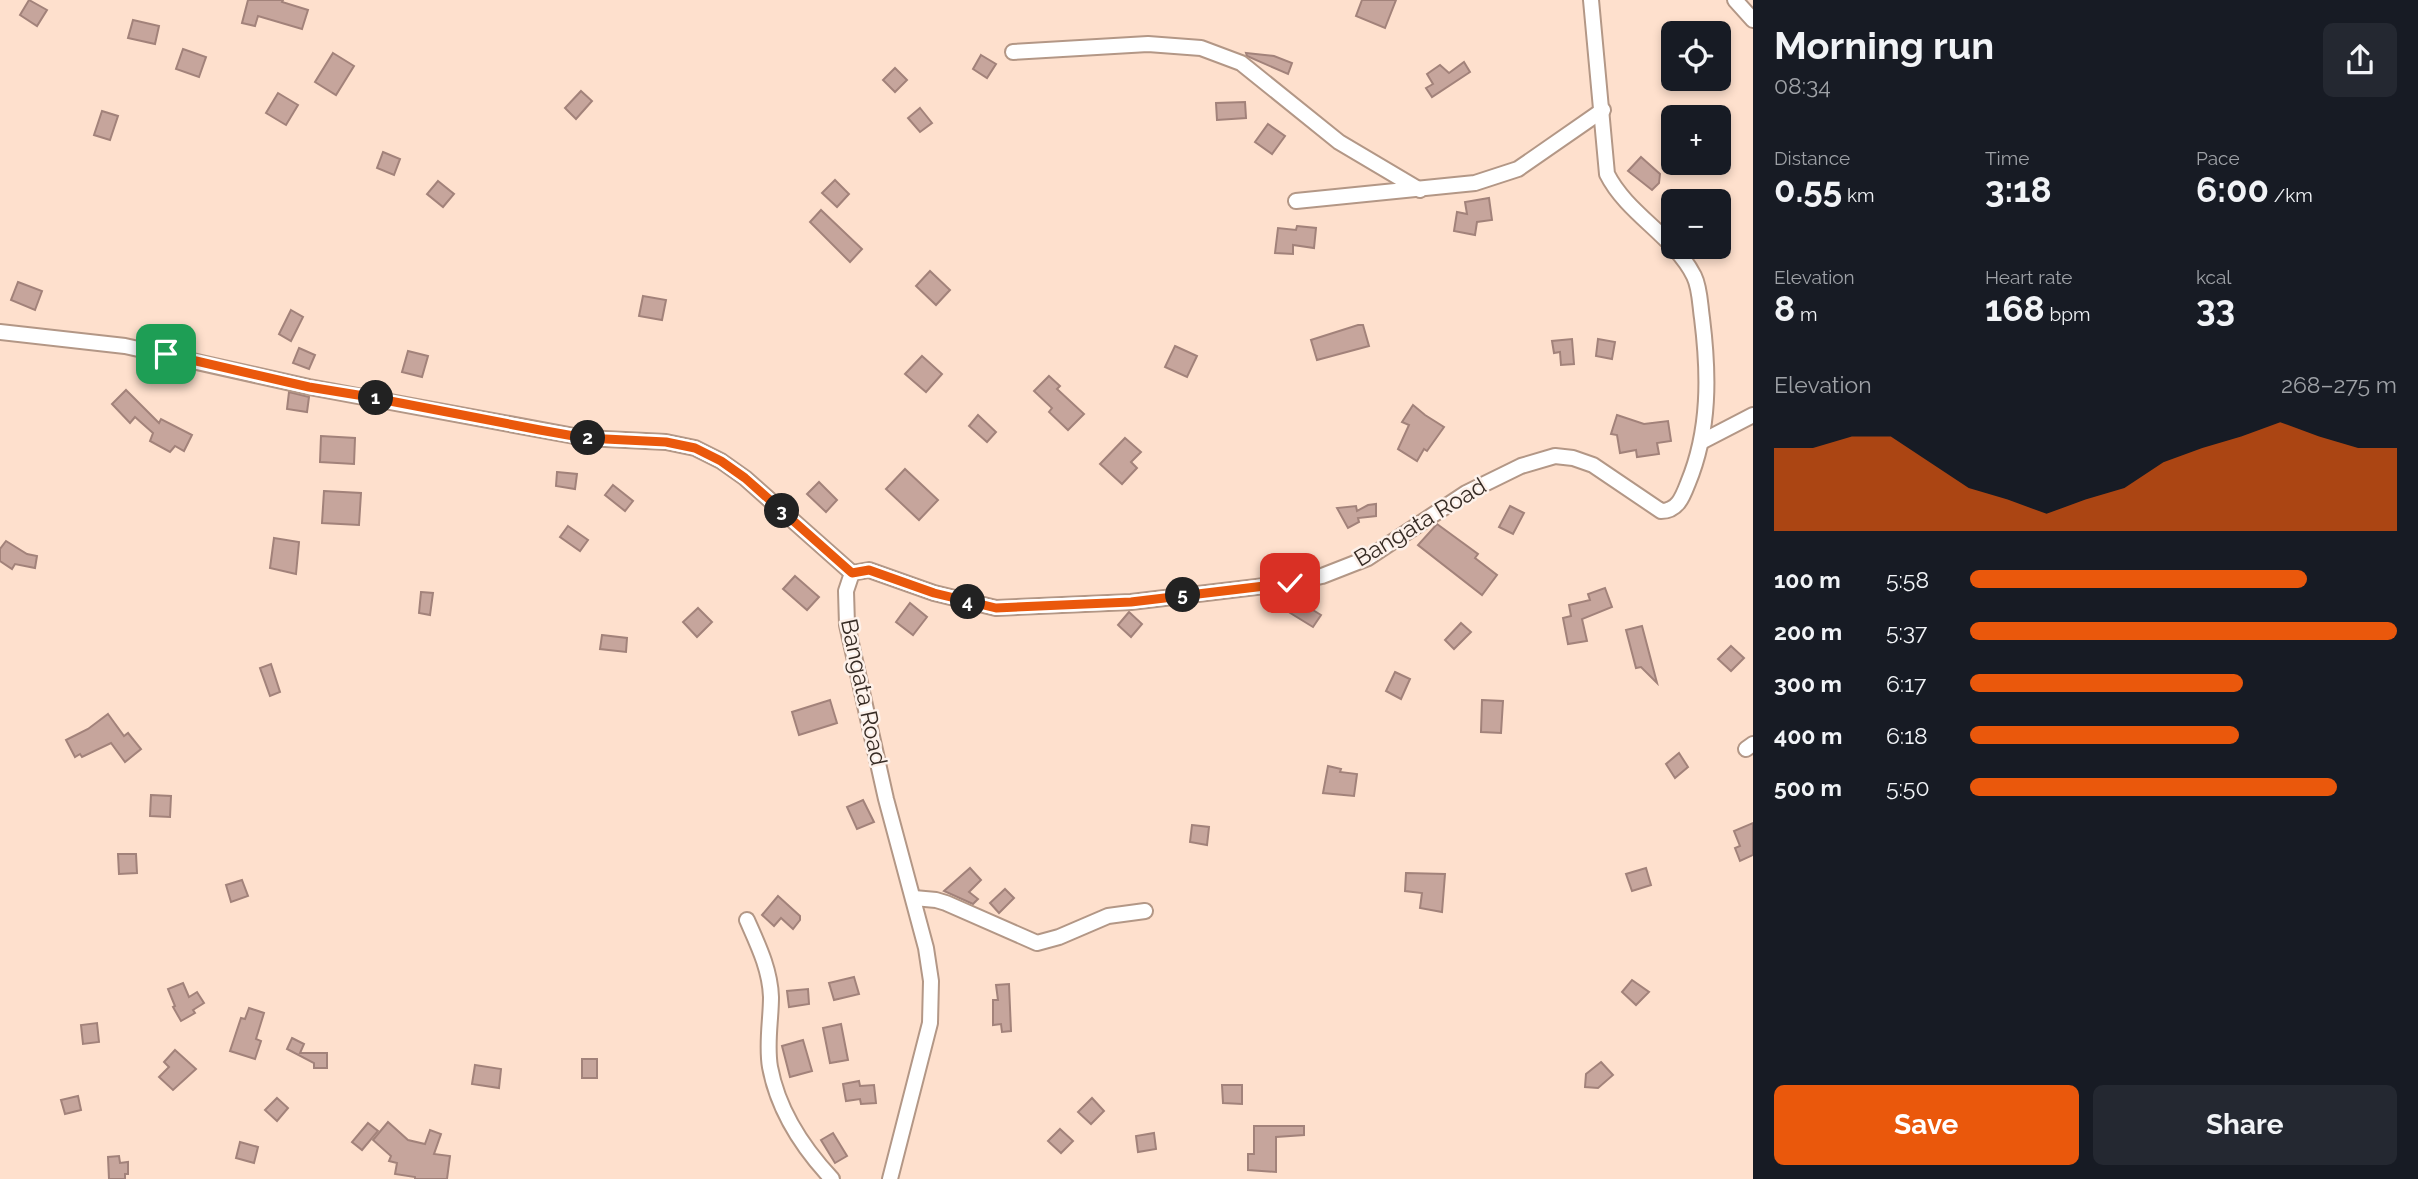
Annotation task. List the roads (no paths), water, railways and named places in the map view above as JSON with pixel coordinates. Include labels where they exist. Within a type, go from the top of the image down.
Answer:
[{"type":"street","name":"Bangata Road","points":[[890,1179],[930,1023],[931,981],[926,948],[886,799],[847,625],[846,591],[852,573],[869,570],[934,593],[996,608],[1131,602],[1290,583],[1322,576],[1368,558],[1497,475],[1555,456],[1594,465],[1657,509],[1668,511],[1678,505],[1695,467],[1701,442],[1707,381],[1705,341],[1695,278],[1683,259],[1613,184],[1605,162],[1603,110],[1591,0]]},
{"type":"street","points":[[1735,0],[1753,20]]},
{"type":"street","points":[[1013,51],[1148,44],[1201,48],[1241,63],[1339,142],[1420,190]]},
{"type":"street","points":[[1296,201],[1475,183],[1518,169],[1603,110]]},
{"type":"street","points":[[0,332],[82,340],[152,351],[309,387],[585,438],[666,442],[695,448],[721,461],[745,478],[852,573]]},
{"type":"street","points":[[1701,442],[1753,415]]},
{"type":"street","points":[[914,898],[946,903],[1037,943],[1059,937],[1108,916],[1145,911]]},
{"type":"street","points":[[747,920],[766,964],[771,996],[770,1065],[776,1089],[787,1116],[809,1154],[832,1179]]}]
